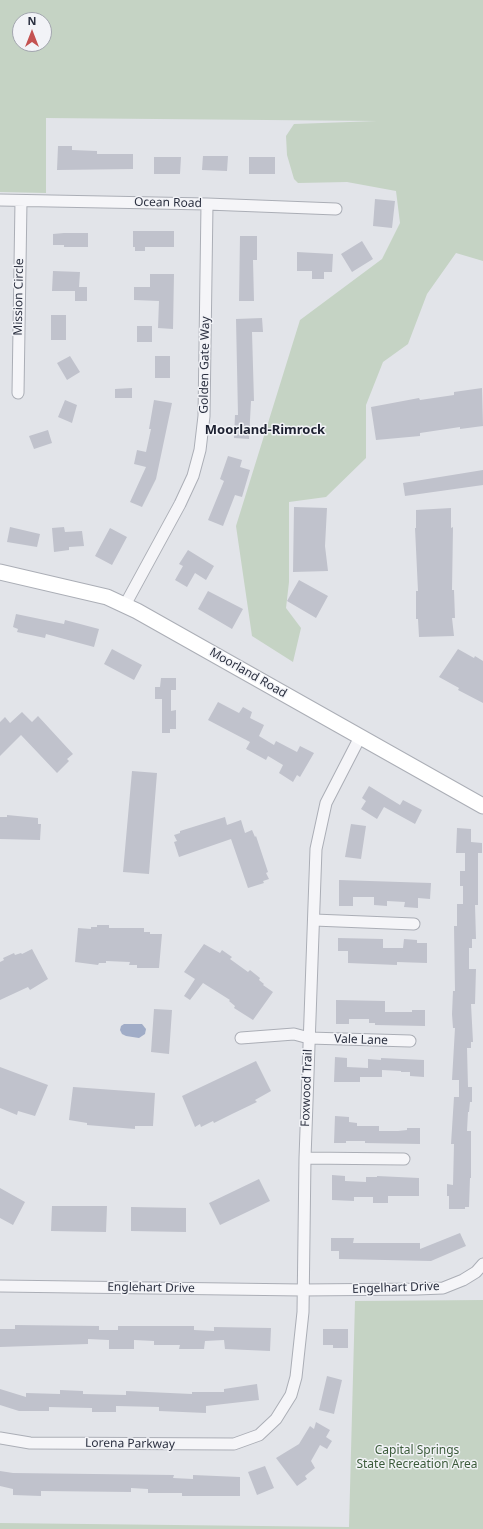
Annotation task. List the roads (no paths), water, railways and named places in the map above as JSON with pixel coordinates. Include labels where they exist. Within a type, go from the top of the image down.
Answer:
[{"type":"street","name":"Ocean Road","points":[[0,200],[207,204],[336,209]]},
{"type":"street","name":"Mission Circle","points":[[18,393],[21,201]]},
{"type":"street","name":"Golden Gate Way","points":[[125,605],[180,504],[193,476],[200,450],[204,416],[207,204]]},
{"type":"street","name":"Moorland Road","points":[[0,572],[107,598],[125,605],[483,806]]},
{"type":"street","name":"Foxwood Trail","points":[[259,1435],[276,1419],[291,1395],[297,1371],[303,1312],[302,1290],[305,1158],[316,849],[322,814],[339,775],[360,737]]},
{"type":"street","points":[[314,920],[414,924]]},
{"type":"street","name":"Vale Lane","points":[[241,1038],[294,1034],[309,1038],[410,1041]]},
{"type":"street","points":[[305,1158],[404,1159]]},
{"type":"street","name":"Engelhart Drive","points":[[302,1290],[443,1288],[476,1272],[483,1264]]},
{"type":"street","name":"Englehart Drive","points":[[0,1286],[302,1290]]},
{"type":"street","name":"Lorena Parkway","points":[[0,1438],[30,1443],[186,1445],[234,1444],[259,1435]]},
{"type":"water","points":[[124,1024],[142,1024],[146,1029],[145,1034],[139,1038],[126,1036],[122,1034],[120,1030],[121,1026]]},
{"type":"district","name":"Moorland-Rimrock","points":[[265,430]]},
{"type":"park label","name":"Capital Springs State Recreation Area","points":[[417,1458]]}]
